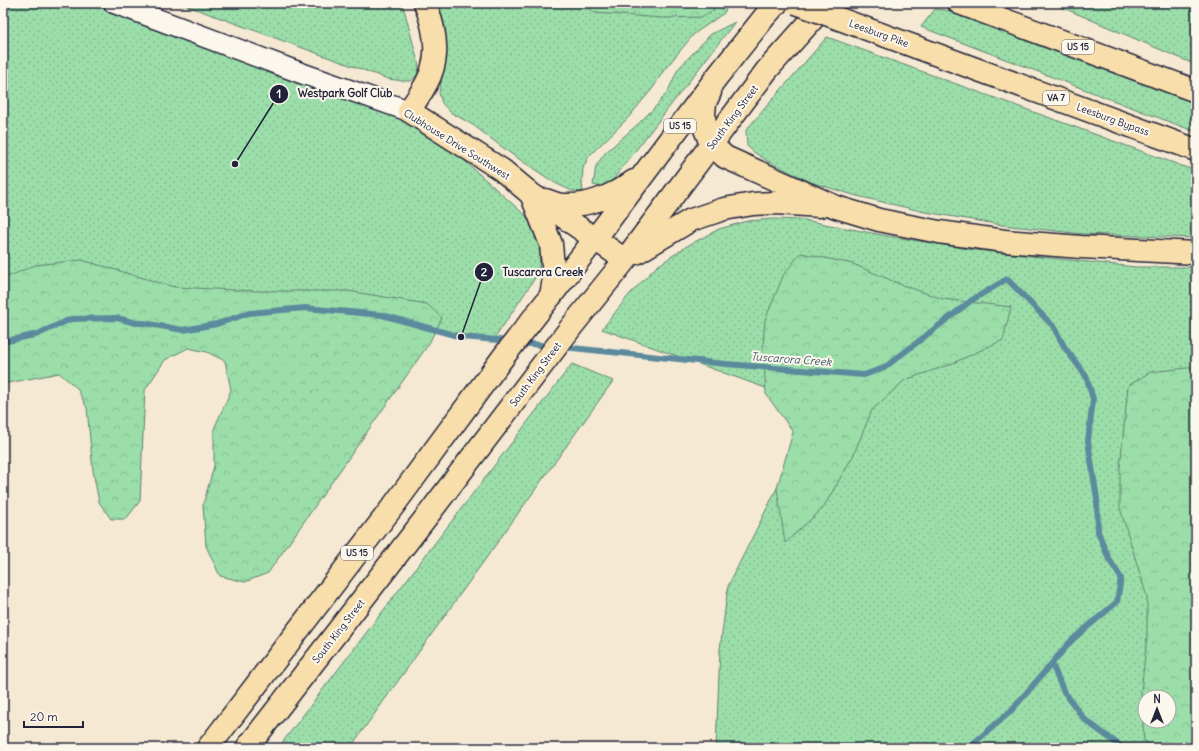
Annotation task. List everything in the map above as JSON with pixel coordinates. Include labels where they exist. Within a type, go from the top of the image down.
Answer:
[{"type":"highway","points":[[409,111],[432,71],[435,54],[434,31],[425,3]]},
{"type":"highway","name":"US 15","points":[[208,748],[394,505],[504,356],[645,174],[716,78],[766,15],[778,3]]},
{"type":"highway","name":"Leesburg Pike","points":[[796,3],[916,47]]},
{"type":"highway","name":"South King Street","points":[[247,748],[624,260],[767,70],[827,3]]},
{"type":"highway","name":"US 15","points":[[959,3],[1196,91]]},
{"type":"highway","name":"Leesburg Bypass","points":[[916,47],[1196,150]]},
{"type":"highway","points":[[716,78],[705,103],[704,114],[705,129],[711,144],[725,157],[836,208]]},
{"type":"highway","name":"Clubhouse Drive Southwest","points":[[409,111],[502,170],[531,194],[624,260]]},
{"type":"highway","points":[[531,194],[556,204],[573,205],[608,197],[645,174]]},
{"type":"highway","points":[[531,194],[552,244],[554,278],[551,296]]},
{"type":"highway","points":[[624,260],[691,220],[724,209],[753,204],[776,203],[836,208],[879,220],[939,232],[1005,241],[1081,247],[1196,253]]},
{"type":"street","name":"Clubhouse Drive Southwest","points":[[114,3],[301,73],[409,111]]},
{"type":"green space","points":[[3,3],[113,3],[409,111],[526,216],[538,235],[540,253],[539,272],[493,341],[461,337],[382,315],[3,341]]},
{"type":"green space","points":[[179,3],[401,3],[404,9],[419,66],[417,75],[411,81],[388,79]]},
{"type":"green space","points":[[438,3],[729,3],[724,13],[694,34],[664,70],[653,88],[628,118],[589,156],[583,168],[583,192],[572,191],[555,183],[510,153],[473,125],[450,112],[442,103],[439,93],[444,64],[444,41],[442,18]]},
{"type":"green space","points":[[583,3],[711,3],[714,10],[701,17],[663,18],[595,13]]},
{"type":"green space","points":[[1052,3],[1196,3],[1196,65]]},
{"type":"green space","points":[[935,9],[962,12],[1196,99],[1196,132],[921,27]]},
{"type":"green space","points":[[735,22],[612,181],[603,187],[593,185],[596,166],[605,153],[657,105],[668,91],[678,69],[711,34]]},
{"type":"green space","points":[[827,37],[1196,171],[1196,238],[1083,234],[1002,225],[925,212],[857,196],[813,183],[769,162],[747,146],[746,130]]},
{"type":"green space","points":[[773,219],[804,220],[882,235],[975,250],[1136,267],[1196,267],[1196,748],[716,748],[720,649],[728,586],[777,488],[821,408],[602,329],[629,295],[656,267],[687,246],[719,229],[747,221]]},
{"type":"green space","points":[[801,253],[853,264],[902,285],[943,299],[1011,307],[1003,340],[951,364],[905,380],[872,410],[853,456],[823,508],[785,543],[777,488],[793,432],[766,394],[763,346],[765,320],[784,274]]},
{"type":"green space","points":[[82,260],[174,287],[255,291],[348,291],[427,304],[442,318],[428,345],[268,573],[245,582],[220,576],[206,546],[203,505],[214,466],[214,429],[231,390],[225,361],[207,352],[188,348],[165,360],[145,390],[140,501],[126,519],[111,519],[99,502],[93,471],[87,408],[77,388],[59,373],[3,384],[3,279],[35,265]]},
{"type":"green space","points":[[572,364],[613,381],[350,748],[278,748]]},
{"type":"green space","points":[[1196,367],[1196,748],[1156,748],[1144,741],[1143,729],[1177,729],[1177,689],[1141,689],[1147,637],[1147,597],[1120,508],[1120,467],[1128,386],[1150,372]]},
{"type":"waterway","points":[[563,347],[726,364],[864,375],[884,368],[972,300],[1007,279],[1053,326],[1065,348],[1086,376],[1093,399],[1088,441],[1097,499],[1098,532],[1109,559],[1121,578],[1117,602],[1072,640],[1010,712],[968,748]]},
{"type":"waterway","name":"Tuscarora Creek","points":[[3,342],[38,334],[71,319],[117,318],[136,323],[183,330],[217,324],[249,313],[305,308],[382,315],[461,337],[510,341]]},
{"type":"waterway","name":"Tuscarora Creek","points":[[521,343],[551,346]]},
{"type":"waterway","points":[[1052,664],[1063,690],[1084,719],[1123,748]]},
{"type":"place","name":"Westpark Golf Club","points":[[235,164]]},
{"type":"place","name":"Tuscarora Creek","points":[[461,337]]}]
